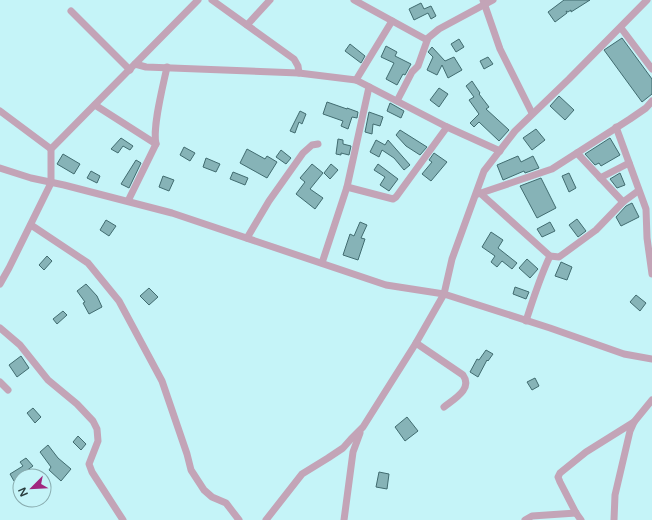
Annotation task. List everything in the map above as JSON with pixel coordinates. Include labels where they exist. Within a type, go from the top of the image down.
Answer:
[{"type":"street","points":[[0,284],[51,183],[51,149],[198,0]]},
{"type":"street","points":[[212,0],[294,59],[298,66],[299,72]]},
{"type":"street","points":[[247,25],[270,0]]},
{"type":"street","points":[[354,0],[427,40]]},
{"type":"street","points":[[397,101],[412,72],[418,66],[427,40],[440,29],[484,2],[493,0]]},
{"type":"street","points":[[344,520],[353,452],[363,427],[416,343],[444,294],[452,259],[478,194],[484,171],[515,131],[621,28],[647,0]]},
{"type":"street","points":[[484,2],[500,49],[532,114]]},
{"type":"street","points":[[71,11],[130,70]]},
{"type":"street","points":[[356,80],[392,21]]},
{"type":"street","points":[[621,28],[652,69]]},
{"type":"street","points":[[135,64],[146,67],[299,72],[356,80],[447,127],[500,150]]},
{"type":"street","points":[[128,201],[156,144],[156,121],[167,67]]},
{"type":"street","points":[[322,263],[347,187],[369,87]]},
{"type":"street","points":[[478,194],[552,169],[640,112],[652,101]]},
{"type":"street","points":[[95,105],[156,144]]},
{"type":"street","points":[[0,111],[51,149]]},
{"type":"street","points":[[347,187],[393,199],[396,197],[447,127]]},
{"type":"street","points":[[616,127],[638,191],[649,215],[652,274]]},
{"type":"street","points":[[247,238],[268,201],[303,153],[312,145],[318,144]]},
{"type":"street","points":[[577,153],[624,202]]},
{"type":"street","points":[[600,178],[629,163]]},
{"type":"street","points":[[0,168],[31,178],[172,213],[216,229],[386,284],[444,294],[624,354],[652,358]]},
{"type":"street","points":[[478,194],[550,256],[559,257],[596,230],[624,202],[638,191]]},
{"type":"street","points":[[31,225],[88,263],[119,301],[162,381],[191,470],[204,490],[212,497],[226,503],[239,520]]},
{"type":"street","points":[[526,321],[537,287],[550,256]]},
{"type":"street","points":[[0,328],[20,345],[48,380],[77,404],[93,421],[97,430],[98,441],[89,464],[92,472],[123,520]]},
{"type":"street","points":[[416,343],[463,375],[466,379],[464,390],[444,407]]},
{"type":"street","points":[[0,382],[8,390]]},
{"type":"street","points":[[581,520],[560,482],[558,477],[560,473],[586,452],[634,422],[652,400]]},
{"type":"street","points":[[614,520],[613,511],[618,483],[626,447],[634,422]]},
{"type":"street","points":[[266,520],[302,474],[343,448],[363,427]]},
{"type":"street","points":[[525,520],[532,516],[576,513]]},
{"type":"building","points":[[564,0],[590,0],[571,12],[571,10],[568,12],[566,11],[567,13],[555,22],[548,12]]},
{"type":"building","points":[[421,3],[424,9],[431,6],[436,16],[431,19],[428,13],[414,20],[409,9]]},
{"type":"building","points":[[622,38],[652,79],[652,94],[642,102],[604,50]]},
{"type":"building","points":[[459,39],[464,47],[456,52],[451,44]]},
{"type":"building","points":[[350,44],[365,56],[361,63],[345,51]]},
{"type":"building","points":[[386,46],[397,52],[395,56],[411,64],[397,85],[386,79],[394,63],[381,57]]},
{"type":"building","points":[[432,47],[445,61],[454,57],[462,70],[448,78],[442,65],[437,75],[427,70],[433,57],[428,52]]},
{"type":"building","points":[[488,57],[493,64],[484,69],[480,61]]},
{"type":"building","points":[[472,81],[480,93],[479,94],[489,107],[486,109],[509,130],[499,141],[479,122],[474,127],[470,123],[479,114],[469,100],[474,97],[466,86]]},
{"type":"building","points":[[439,88],[448,94],[439,107],[430,100]]},
{"type":"building","points":[[559,96],[574,110],[565,120],[550,106]]},
{"type":"building","points":[[327,102],[358,112],[357,118],[352,117],[348,129],[341,126],[343,121],[323,114]]},
{"type":"building","points":[[390,103],[404,111],[401,118],[387,111]]},
{"type":"building","points":[[300,111],[306,114],[302,124],[299,122],[295,133],[290,131]]},
{"type":"building","points":[[369,112],[383,117],[380,126],[373,124],[372,134],[365,132]]},
{"type":"building","points":[[536,129],[545,140],[532,150],[523,138]]},
{"type":"building","points":[[400,130],[427,147],[420,155],[406,146],[396,135]]},
{"type":"building","points":[[121,138],[133,146],[130,150],[123,146],[118,153],[111,149]]},
{"type":"building","points":[[610,138],[620,155],[601,166],[599,163],[595,165],[585,154]]},
{"type":"building","points":[[338,139],[343,140],[343,144],[351,146],[349,155],[341,153],[341,155],[336,154]]},
{"type":"building","points":[[376,140],[385,145],[388,140],[410,165],[404,170],[394,158],[382,150],[379,157],[370,152]]},
{"type":"building","points":[[184,147],[195,153],[190,161],[180,155]]},
{"type":"building","points":[[247,149],[265,159],[267,156],[277,162],[267,178],[240,163]]},
{"type":"building","points":[[281,150],[291,158],[286,164],[276,157]]},
{"type":"building","points":[[434,153],[447,162],[431,181],[422,174],[432,162],[429,160]]},
{"type":"building","points":[[63,154],[80,164],[74,174],[57,164]]},
{"type":"building","points":[[518,156],[521,162],[533,156],[539,168],[525,173],[524,171],[503,180],[497,165]]},
{"type":"building","points":[[206,158],[220,164],[216,172],[203,167]]},
{"type":"building","points":[[136,160],[141,163],[129,188],[121,184]]},
{"type":"building","points":[[312,164],[323,173],[310,189],[323,198],[315,209],[296,194],[305,182],[300,178]]},
{"type":"building","points":[[331,164],[338,170],[330,179],[324,173]]},
{"type":"building","points":[[378,164],[398,179],[389,191],[380,185],[385,177],[374,170]]},
{"type":"building","points":[[91,171],[100,176],[97,183],[87,178]]},
{"type":"building","points":[[233,172],[248,178],[245,185],[230,179]]},
{"type":"building","points":[[569,173],[576,188],[569,192],[562,176]]},
{"type":"building","points":[[620,173],[625,185],[617,188],[610,179]]},
{"type":"building","points":[[163,176],[174,180],[169,191],[159,187]]},
{"type":"building","points":[[541,178],[556,208],[537,218],[520,186]]},
{"type":"building","points":[[632,203],[639,217],[621,226],[616,217],[626,206]]},
{"type":"building","points":[[577,219],[586,231],[578,237],[569,225]]},
{"type":"building","points":[[106,220],[116,226],[109,236],[100,230]]},
{"type":"building","points":[[360,222],[367,225],[361,238],[365,239],[358,260],[343,255],[350,234],[354,236]]},
{"type":"building","points":[[550,222],[555,231],[542,237],[537,229]]},
{"type":"building","points":[[491,232],[503,240],[498,248],[517,263],[512,269],[502,261],[497,267],[491,262],[495,256],[482,247]]},
{"type":"building","points":[[47,256],[52,261],[44,270],[39,265]]},
{"type":"building","points":[[527,259],[538,269],[530,278],[519,268]]},
{"type":"building","points":[[561,262],[572,267],[567,280],[555,276]]},
{"type":"building","points":[[86,284],[97,296],[102,307],[89,314],[83,303],[85,302],[77,291]]},
{"type":"building","points":[[515,287],[529,292],[526,299],[513,294]]},
{"type":"building","points":[[149,288],[158,297],[149,305],[140,296]]},
{"type":"building","points":[[636,295],[646,303],[640,311],[630,302]]},
{"type":"building","points":[[63,311],[67,315],[57,324],[53,319]]},
{"type":"building","points":[[486,350],[493,354],[488,361],[487,360],[478,377],[470,372],[477,359],[479,360]]},
{"type":"building","points":[[21,356],[29,368],[17,377],[9,365]]},
{"type":"building","points":[[535,378],[539,386],[532,390],[527,382]]},
{"type":"building","points":[[33,408],[41,417],[35,423],[27,413]]},
{"type":"building","points":[[407,417],[418,431],[405,441],[395,427]]},
{"type":"building","points":[[78,436],[86,444],[81,450],[73,442]]},
{"type":"building","points":[[48,445],[58,458],[71,469],[61,481],[52,473],[52,468],[50,468],[40,452]]},
{"type":"building","points":[[26,458],[33,466],[30,468],[20,468],[23,466],[20,462]]},
{"type":"building","points":[[379,472],[389,474],[387,489],[376,487]]}]
